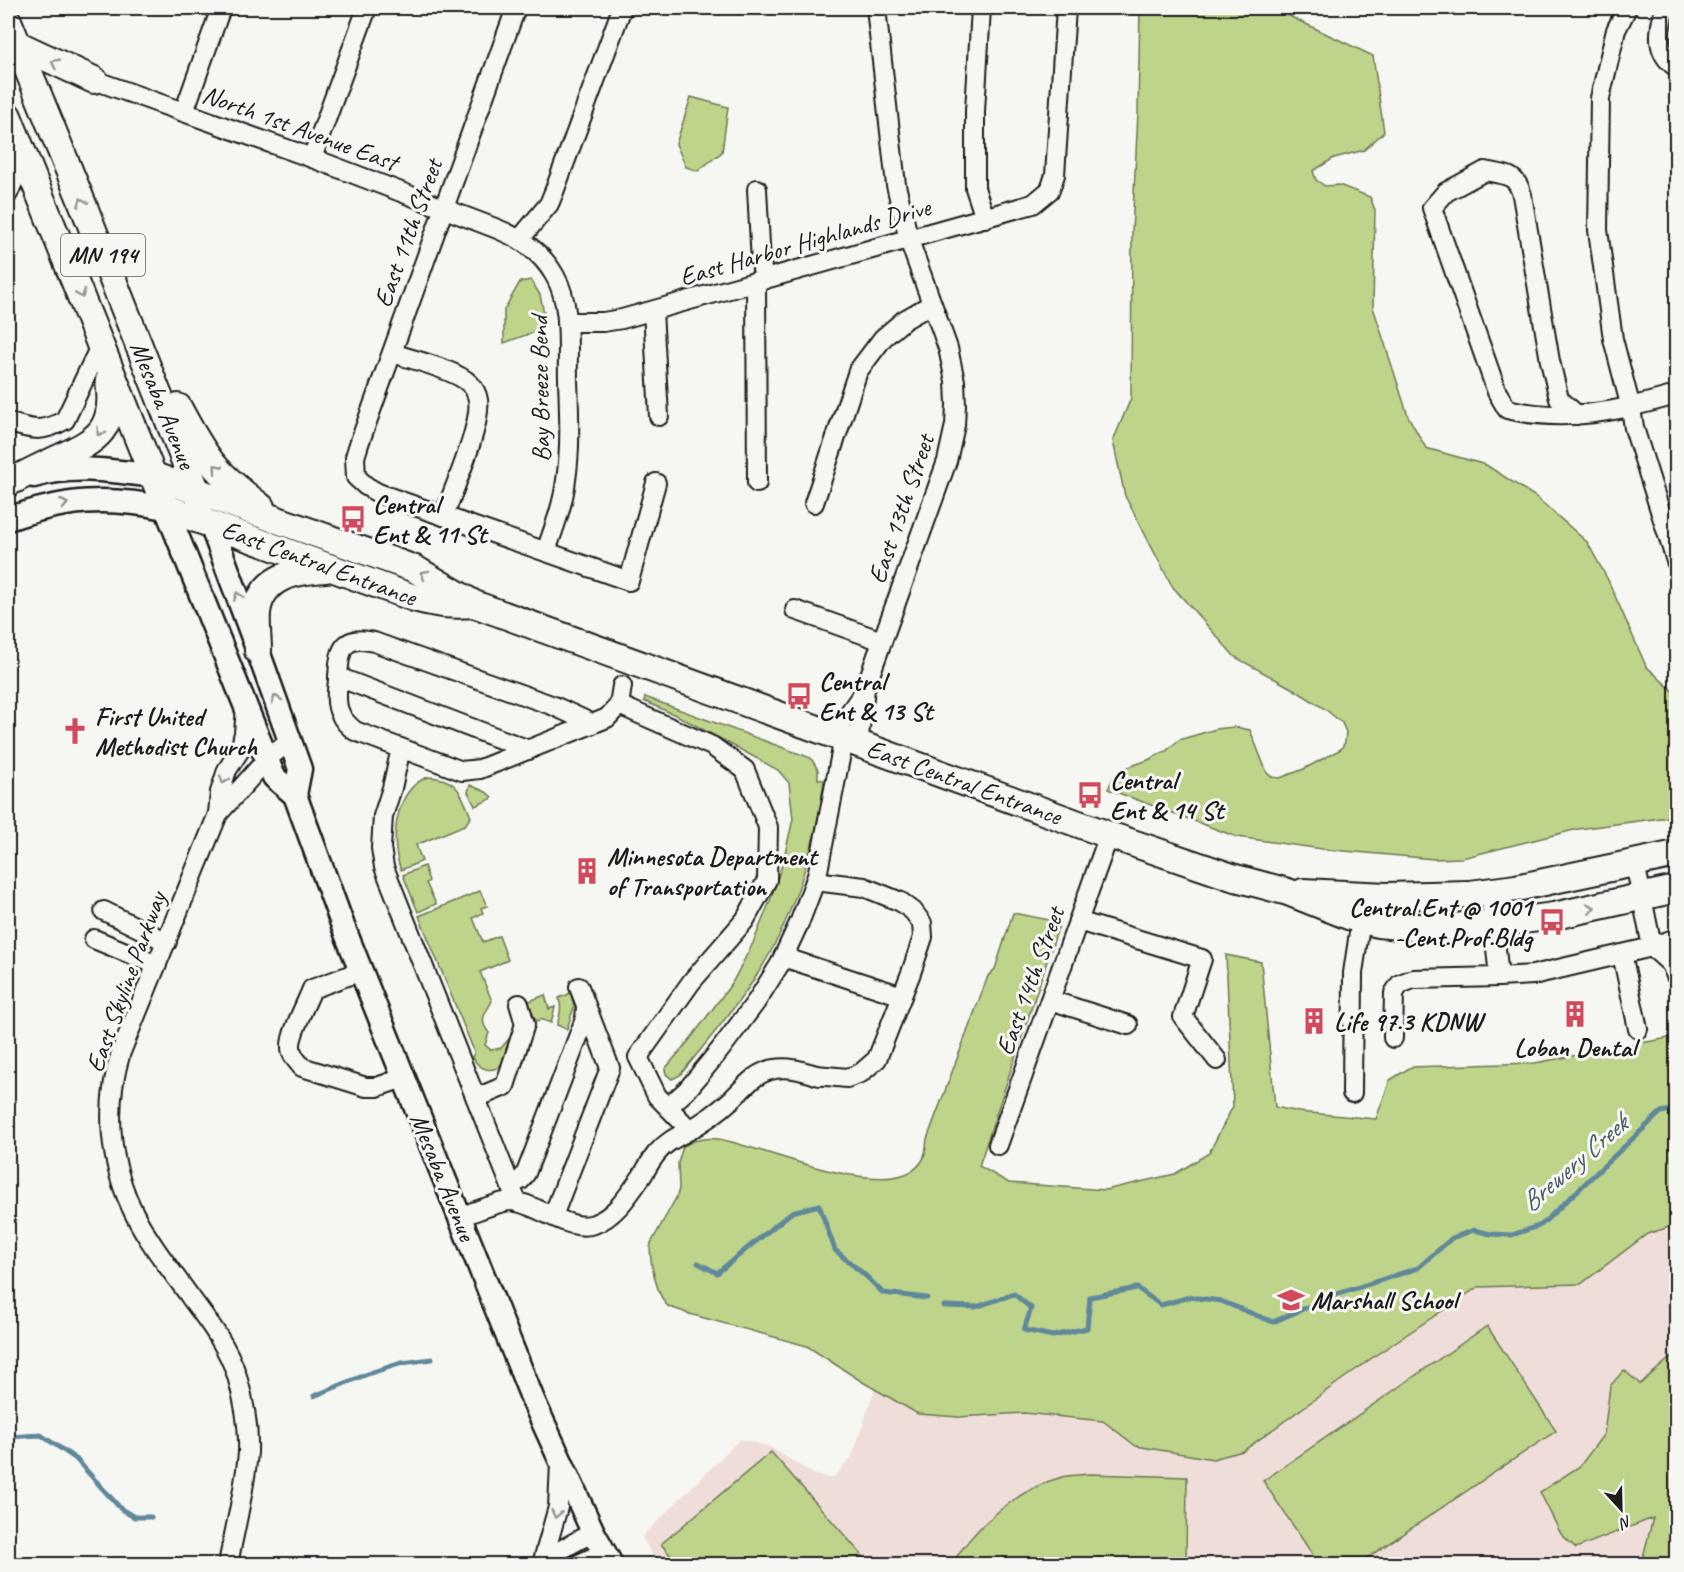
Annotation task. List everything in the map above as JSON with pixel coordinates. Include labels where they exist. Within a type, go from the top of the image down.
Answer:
[{"type":"highway","name":"Mesaba Avenue","points":[[8,21],[211,525]]},
{"type":"highway","points":[[17,44],[94,80]]},
{"type":"highway","name":"Mesaba Avenue","points":[[8,116],[166,508]]},
{"type":"highway","name":"MN 194","points":[[130,323],[193,434],[213,464],[240,491],[278,519]]},
{"type":"highway","points":[[8,483],[82,447],[94,440],[101,432],[107,422],[112,402],[103,350]]},
{"type":"highway","name":"East Central Entrance","points":[[154,476],[415,569],[474,604],[1109,835],[1232,878],[1288,892],[1360,920],[1409,927],[1494,924],[1554,916],[1677,889]]},
{"type":"highway","name":"East Central Entrance","points":[[166,508],[434,604],[450,606],[474,604]]},
{"type":"highway","points":[[258,651],[257,612],[266,589],[287,575],[329,568]]},
{"type":"highway","name":"East Central Entrance","points":[[1288,892],[1424,896],[1470,894],[1516,888],[1677,854]]},
{"type":"main road","points":[[8,483],[46,472],[82,469],[154,476]]},
{"type":"main road","points":[[8,519],[38,508],[73,502],[126,501],[166,508]]},
{"type":"main road","name":"Mesaba Avenue","points":[[166,508],[274,777],[295,795],[403,1078],[533,1400],[560,1463],[607,1559]]},
{"type":"main road","name":"Mesaba Avenue","points":[[211,525],[300,769],[295,795]]},
{"type":"street","points":[[184,112],[221,8]]},
{"type":"street","points":[[312,158],[367,8]]},
{"type":"street","name":"East 11th Street","points":[[444,516],[378,494],[356,477],[355,457],[516,8]]},
{"type":"street","points":[[520,239],[549,204],[622,8]]},
{"type":"street","name":"East 13th Street","points":[[843,738],[865,689],[947,461],[955,425],[956,388],[952,362],[909,240],[896,185],[876,8]]},
{"type":"street","points":[[981,8],[975,111],[975,188],[985,218]]},
{"type":"street","name":"East Harbor Highlands Drive","points":[[567,322],[603,322],[622,319],[1033,204],[1050,190],[1055,175],[1066,8]]},
{"type":"street","points":[[1627,8],[1616,30],[1600,98],[1598,230],[1613,339],[1634,428],[1677,561]]},
{"type":"street","points":[[1665,8],[1660,24],[1659,42],[1666,57],[1677,67]]},
{"type":"street","name":"North 1st Avenue East","points":[[94,80],[312,158],[515,235],[520,239]]},
{"type":"street","points":[[8,194],[24,157]]},
{"type":"street","points":[[1577,415],[1559,399],[1518,183],[1509,176],[1485,171],[1446,192],[1432,208],[1497,392],[1507,409],[1529,415],[1577,415],[1631,408],[1677,395]]},
{"type":"street","points":[[757,189],[761,263],[757,483]]},
{"type":"street","name":"Bay Breeze Bend","points":[[520,239],[545,260],[556,277],[566,310],[569,461],[560,507],[546,551]]},
{"type":"street","points":[[814,503],[858,371],[883,338],[904,320],[932,304]]},
{"type":"street","points":[[653,311],[659,416]]},
{"type":"street","points":[[8,422],[30,429],[45,429],[65,420],[103,350]]},
{"type":"street","points":[[392,353],[455,374],[470,384],[478,398],[476,419],[467,452],[444,516],[629,581],[656,483]]},
{"type":"street","points":[[795,610],[882,641]]},
{"type":"street","points":[[593,724],[554,706],[362,639],[348,643],[341,652],[337,701],[339,711],[346,723],[355,731],[462,771],[480,770],[593,724],[607,718],[619,705],[622,686]]},
{"type":"street","points":[[338,677],[529,750]]},
{"type":"street","name":"East 13th Street","points":[[843,738],[853,709],[865,689]]},
{"type":"street","points":[[619,705],[712,746],[745,770],[768,827],[766,880],[745,920],[692,981],[638,1057],[657,1096],[690,1130]]},
{"type":"street","points":[[218,814],[220,792],[227,770],[240,750],[246,706]]},
{"type":"street","points":[[668,1107],[687,1090],[720,1050],[756,1002],[783,957],[815,881],[843,738]]},
{"type":"street","name":"East Skyline Parkway","points":[[228,1564],[248,1451],[245,1413],[230,1357],[147,1235],[119,1178],[111,1123],[114,1076],[121,1052],[218,814],[267,759],[290,741]]},
{"type":"street","points":[[401,748],[383,816],[381,848],[384,867],[517,1202]]},
{"type":"street","name":"East 14th Street","points":[[998,1145],[1109,835]]},
{"type":"street","points":[[1635,863],[1652,947],[1671,964],[1677,976]]},
{"type":"street","points":[[459,1217],[508,1201],[517,1202],[578,1225],[592,1225],[605,1219],[616,1209],[667,1142],[707,1119],[731,1100],[748,1082],[764,1072],[790,1068],[818,1075],[846,1078],[861,1073],[877,1059],[923,937],[922,923],[913,911],[901,902],[864,887],[815,881]]},
{"type":"street","points":[[1490,892],[1498,977]]},
{"type":"street","points":[[104,911],[167,942]]},
{"type":"street","points":[[1352,1093],[1353,973],[1360,920]]},
{"type":"street","points":[[1078,921],[1202,959],[1183,1017],[1217,1059]]},
{"type":"street","points":[[1393,1038],[1394,993],[1400,984],[1413,979],[1533,975],[1652,947],[1677,938]]},
{"type":"street","points":[[94,939],[157,965]]},
{"type":"street","points":[[1622,954],[1638,1029]]},
{"type":"street","points":[[783,957],[902,996]]},
{"type":"street","points":[[361,971],[312,990],[293,1034],[290,1046],[292,1053],[302,1067],[366,1088],[377,1087],[403,1078]]},
{"type":"street","points":[[553,1216],[610,1068],[579,987]]},
{"type":"street","points":[[1050,1000],[1128,1025]]},
{"type":"street","points":[[476,1098],[505,1086],[525,1024],[519,1004]]},
{"type":"street","points":[[510,1184],[521,1180],[526,1173],[585,1019],[586,1005]]},
{"type":"street","points":[[543,1564],[558,1507],[560,1463]]},
{"type":"street","points":[[543,1564],[559,1551],[593,1532]]},
{"type":"street","points":[[579,1564],[607,1559]]},
{"type":"shaded area","name":"Marshall School","points":[[1676,1043],[1676,1564],[658,1564],[642,1537],[740,1439],[768,1446],[815,1475],[833,1478],[852,1457],[903,1305],[1120,1208],[1452,1113]]},
{"type":"green space","points":[[1140,8],[1278,8],[1285,14],[1373,56],[1384,132],[1364,150],[1334,158],[1313,171],[1316,180],[1325,186],[1339,185],[1370,197],[1375,210],[1373,307],[1408,416],[1426,448],[1486,465],[1536,497],[1587,542],[1608,580],[1646,666],[1676,694],[1676,816],[1578,829],[1462,858],[1434,859],[1322,849],[1237,837],[1108,789],[1113,778],[1123,769],[1166,751],[1179,740],[1216,729],[1234,727],[1250,730],[1267,773],[1272,777],[1280,778],[1304,769],[1341,749],[1345,742],[1346,732],[1342,723],[1325,709],[1235,657],[1172,586],[1125,496],[1113,441],[1131,398],[1132,232]]},
{"type":"green space","points":[[691,97],[728,107],[722,152],[698,171],[686,167],[676,144]]},
{"type":"green space","points":[[531,280],[540,295],[545,318],[540,330],[504,343],[504,310],[520,282]]},
{"type":"green space","points":[[645,697],[811,758],[818,770],[818,779],[824,780],[808,858],[800,885],[779,936],[736,1005],[680,1075],[672,1079],[666,1074],[665,1069],[732,983],[753,943],[783,862],[793,819],[789,783],[778,770],[680,717],[644,701]]},
{"type":"green space","points":[[428,777],[446,780],[457,788],[471,817],[465,825],[416,845],[422,861],[401,870],[396,845],[398,817],[408,793],[417,783]]},
{"type":"green space","points":[[470,785],[486,792],[492,797],[491,799],[475,806],[468,792]]},
{"type":"green space","points":[[424,866],[429,881],[426,883],[436,904],[418,912],[403,875]]},
{"type":"green space","points":[[480,891],[487,906],[481,908],[483,913],[473,918],[483,942],[499,936],[508,960],[480,972],[492,1001],[483,1020],[489,1033],[485,1045],[491,1050],[501,1048],[516,1031],[507,1057],[503,1063],[493,1069],[481,1067],[472,1057],[474,1051],[419,916]]},
{"type":"green space","points":[[1013,913],[1060,922],[979,1166],[1009,1183],[1105,1190],[1175,1174],[1209,1153],[1233,1106],[1226,955],[1261,962],[1275,1107],[1299,1112],[1376,1119],[1390,1080],[1411,1067],[1535,1063],[1668,1038],[1676,1034],[1676,1225],[1647,1234],[1581,1284],[1478,1287],[1376,1355],[1243,1451],[1213,1459],[1136,1446],[1103,1421],[1024,1413],[959,1417],[918,1414],[807,1346],[668,1306],[657,1286],[650,1249],[651,1243],[677,1196],[678,1163],[683,1146],[709,1138],[718,1139],[825,1170],[884,1178],[907,1174],[922,1161],[927,1139],[988,976],[995,969]]},
{"type":"green space","points":[[571,993],[574,1007],[567,1029],[557,1025],[560,1012],[559,998]]},
{"type":"green space","points":[[545,995],[549,1009],[555,1007],[551,1023],[540,1019],[538,1022],[527,1002]]},
{"type":"green space","points":[[1487,1326],[1556,1431],[1358,1564],[1319,1564],[1263,1481]]},
{"type":"green space","points":[[1676,1353],[1676,1564],[1645,1564],[1642,1561],[1653,1518],[1576,1548],[1561,1534],[1540,1492],[1580,1466],[1604,1434],[1610,1386],[1624,1370],[1640,1384]]},
{"type":"green space","points":[[771,1452],[870,1564],[678,1564],[661,1544]]},
{"type":"green space","points":[[1090,1474],[1187,1477],[1186,1564],[952,1564],[985,1523],[1029,1490],[1062,1477]]},
{"type":"waterway","name":"Brewery Creek","points":[[944,1306],[976,1307],[1014,1294],[1031,1308],[1024,1330],[1053,1336],[1087,1328],[1090,1297],[1137,1288],[1161,1305],[1190,1297],[1221,1301],[1273,1322],[1338,1294],[1418,1268],[1452,1238],[1474,1230],[1512,1235],[1541,1225],[1661,1112],[1676,1109]]},
{"type":"waterway","name":"Brewery Creek","points":[[698,1263],[717,1273],[792,1212],[819,1205],[835,1250],[883,1293],[927,1298]]},
{"type":"waterway","points":[[314,1396],[370,1373],[402,1363],[432,1359]]},
{"type":"waterway","points":[[8,1437],[41,1435],[76,1459],[121,1509],[134,1517],[151,1517]]},
{"type":"place","name":"Central Ent & 11 St","points":[[353,519]]},
{"type":"place","name":"Central Ent & 13 St","points":[[799,696]]},
{"type":"place","name":"First United Methodist Church","points":[[75,731]]},
{"type":"place","name":"Central Ent & 14 St","points":[[1090,795]]},
{"type":"place","name":"Minnesota Department of Transportation","points":[[587,871]]},
{"type":"place","name":"Central Ent @ 1001 -Cent.Prof.Bldg","points":[[1552,922]]},
{"type":"place","name":"Loban Dental","points":[[1575,1014]]},
{"type":"place","name":"Life 97.3 KDNW","points":[[1314,1021]]},
{"type":"place","name":"Marshall School","points":[[1291,1300]]}]
